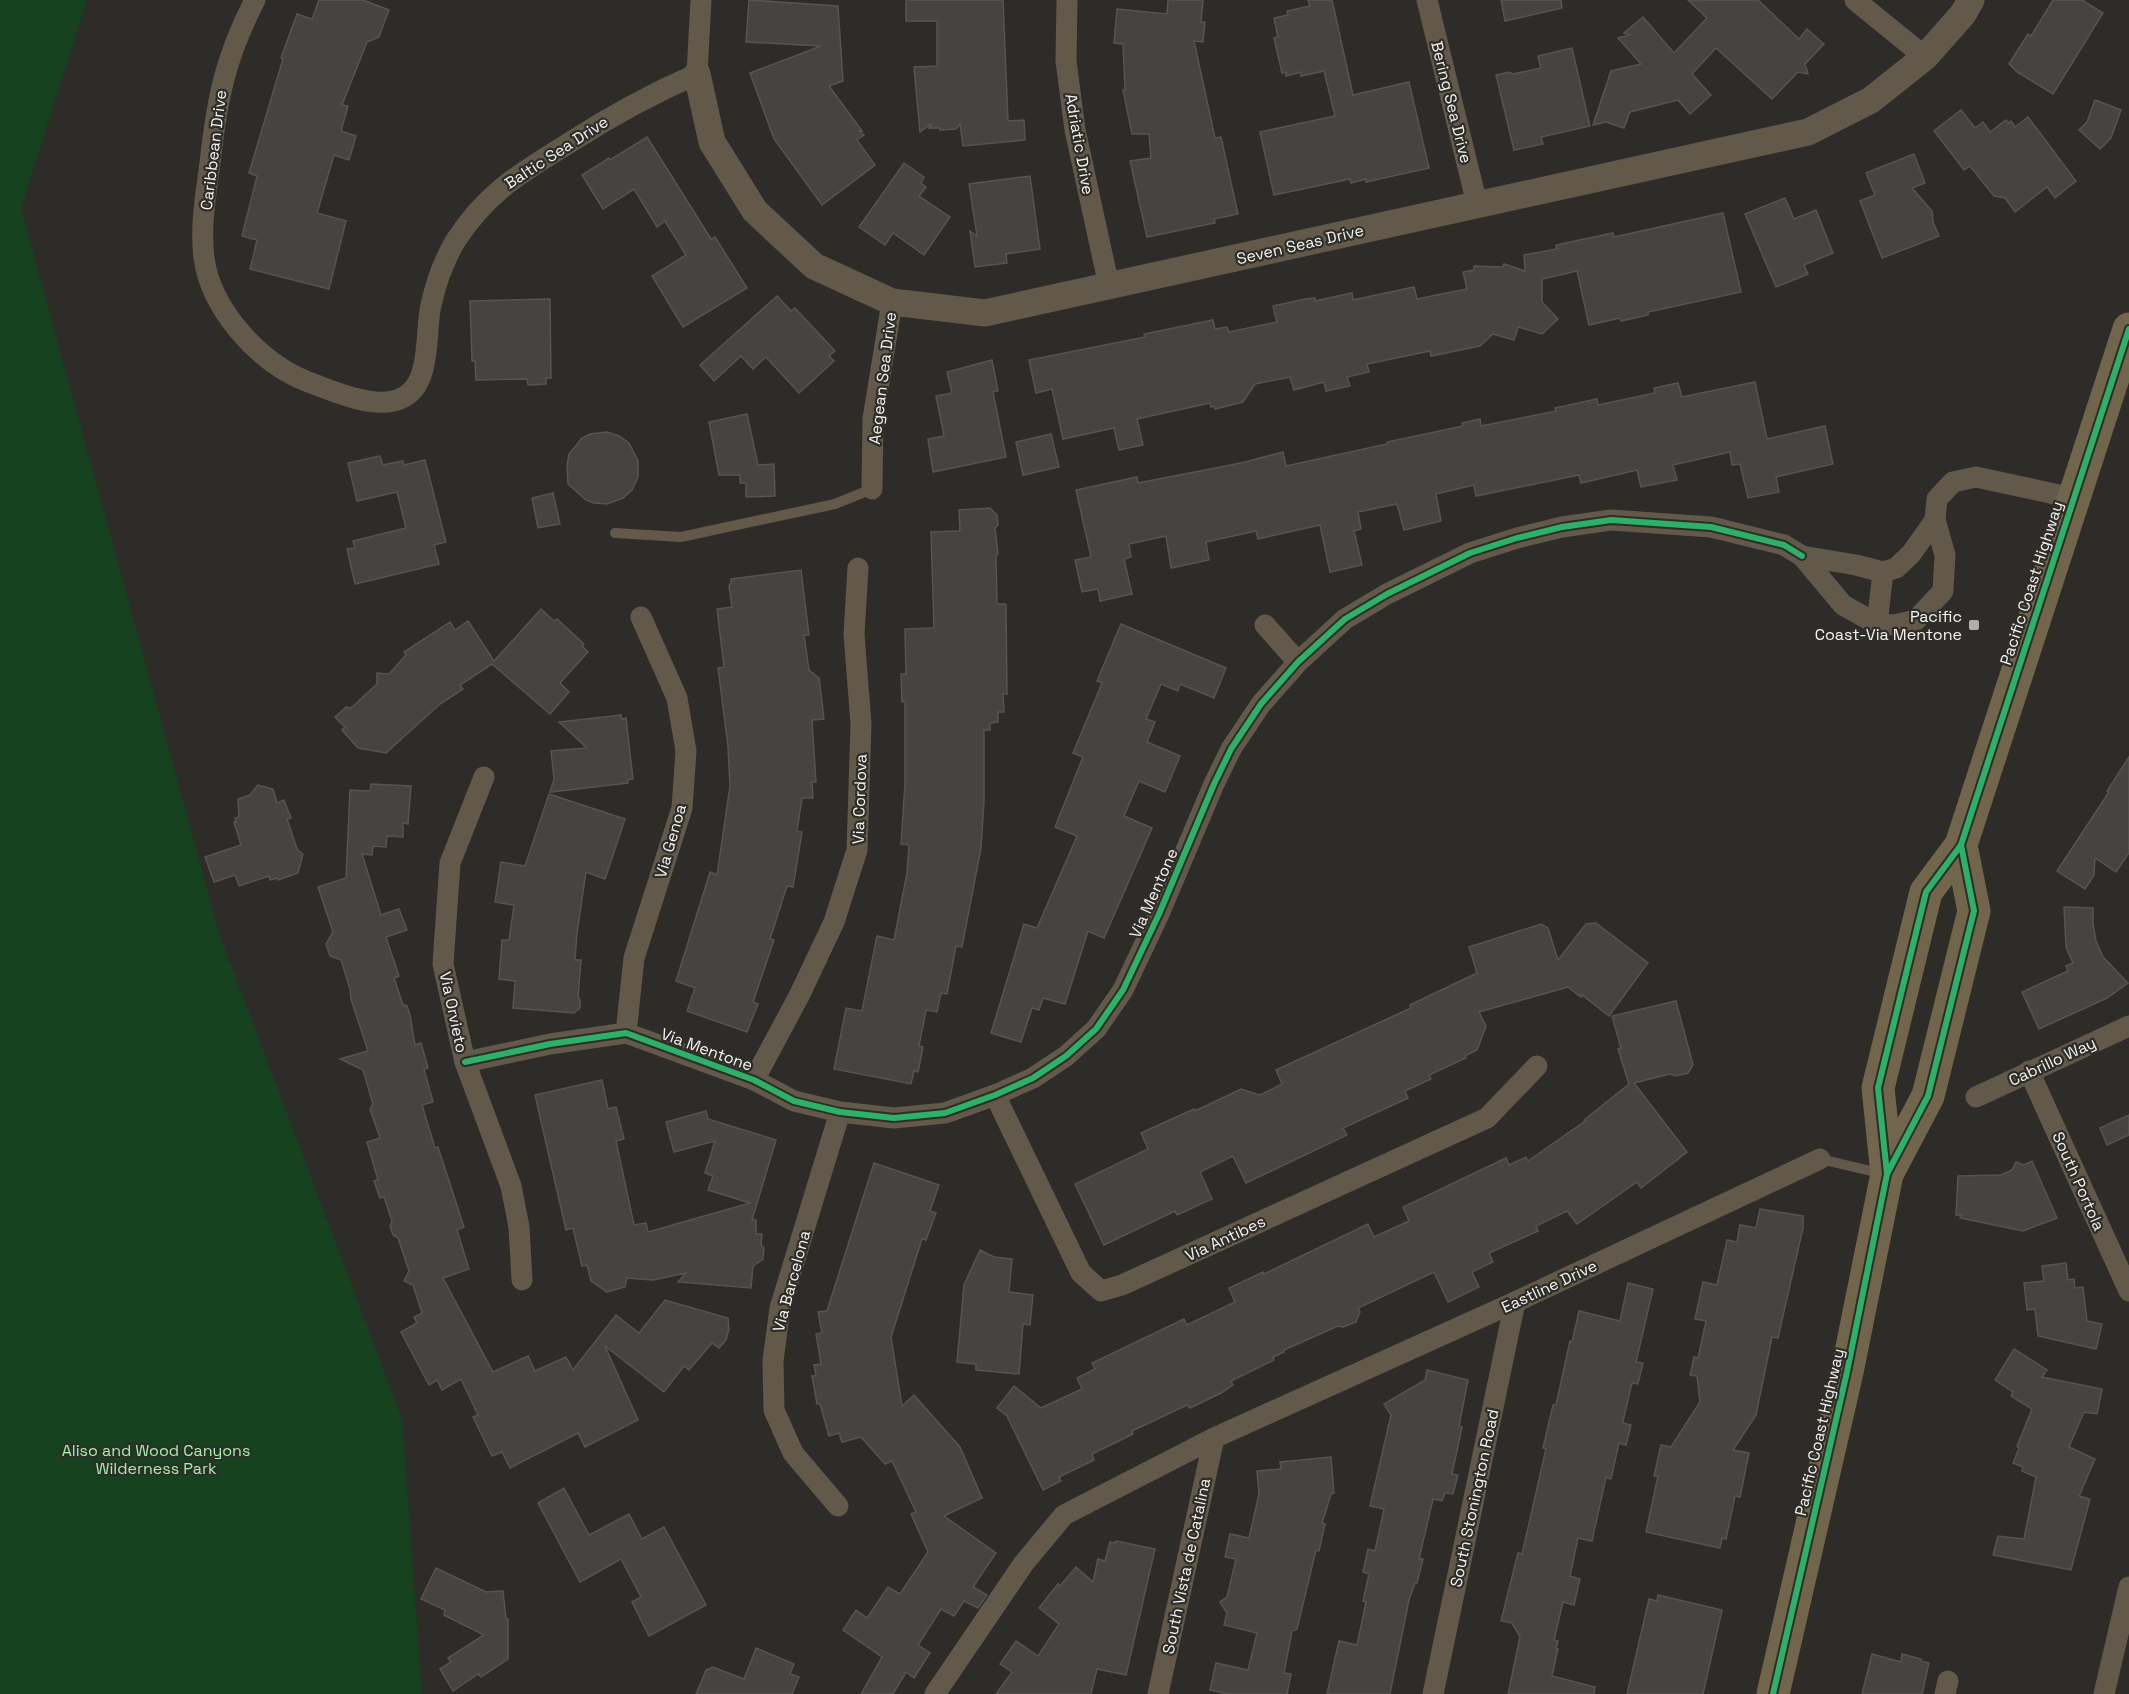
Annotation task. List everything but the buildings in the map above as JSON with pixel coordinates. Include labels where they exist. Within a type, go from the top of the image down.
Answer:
[{"type":"highway","name":"Pacific Coast Highway","points":[[1887,1174],[1878,1088],[1926,892],[1961,845],[2129,329]]},
{"type":"highway","name":"Pacific Coast Highway","points":[[1773,1694],[1847,1372],[1887,1174],[1928,1096],[1974,912],[1961,845]]},
{"type":"street","name":"Caribbean Drive","points":[[222,304],[205,261],[204,223],[213,128],[224,73],[241,27],[255,0]]},
{"type":"street","points":[[697,74],[701,0]]},
{"type":"street","name":"Adriatic Drive","points":[[1067,0],[1066,61],[1076,130],[1108,286]]},
{"type":"street","name":"Bering Sea Drive","points":[[1428,0],[1477,204]]},
{"type":"street","points":[[1855,0],[1925,57]]},
{"type":"street","name":"Seven Seas Drive","points":[[697,74],[712,142],[754,211],[814,266],[892,302],[985,313],[1809,132],[1871,100],[1925,57],[1963,14],[1971,0]]},
{"type":"street","name":"Baltic Sea Drive","points":[[222,304],[238,330],[252,345],[277,366],[297,378],[331,391],[370,401],[394,401],[405,397],[414,390],[422,372],[430,309],[442,268],[456,241],[484,204],[515,176],[614,114],[697,74]]},
{"type":"street","name":"Aegean Sea Drive","points":[[872,489],[873,419],[892,302]]},
{"type":"street","points":[[1935,520],[1911,554],[1896,568],[1883,572],[1877,624],[1894,625],[1916,620],[1942,591],[1945,555],[1935,520],[1937,499],[1953,482],[1976,477],[2073,498]]},
{"type":"street","name":"Via Mentone","points":[[465,1062],[550,1044],[626,1033],[754,1080],[794,1101],[840,1112],[894,1118],[945,1113],[1033,1078],[1066,1056],[1096,1029],[1123,990],[1231,749],[1262,704],[1298,662],[1345,619],[1428,573],[1470,553],[1517,537],[1562,527],[1611,520],[1711,527],[1784,544],[1802,556],[1843,605],[1877,624]]},
{"type":"street","name":"Via Mentone","points":[[1802,556],[1883,572]]},
{"type":"street","name":"Via Cordova","points":[[754,1080],[799,996],[834,922],[858,850],[861,724],[854,634],[858,568]]},
{"type":"street","name":"Via Genoa","points":[[626,1033],[634,958],[682,808],[686,751],[677,698],[641,617]]},
{"type":"street","points":[[1265,625],[1298,662]]},
{"type":"street","name":"Via Orvieto","points":[[484,777],[450,863],[443,963],[465,1062],[511,1186],[519,1227],[522,1280]]},
{"type":"street","name":"Cabrillo Way","points":[[1976,1097],[2129,1026]]},
{"type":"street","name":"Via Antibes","points":[[995,1095],[1081,1273],[1101,1292],[1122,1285],[1487,1118],[1538,1066]]},
{"type":"street","name":"South Portola","points":[[2029,1071],[2129,1291]]},
{"type":"street","name":"Via Barcelona","points":[[838,1506],[793,1453],[778,1421],[774,1410],[773,1361],[780,1308],[840,1112]]},
{"type":"street","name":"Eastline Drive","points":[[936,1694],[1024,1563],[1064,1515],[1214,1438],[1515,1302],[1820,1159]]},
{"type":"street","name":"South Stonington Road","points":[[1433,1694],[1515,1302]]},
{"type":"street","name":"South Vista de Catalina","points":[[1158,1694],[1214,1438]]},
{"type":"street","points":[[2104,1694],[2129,1587]]},
{"type":"lane","points":[[615,533],[681,537],[836,504],[872,489]]},
{"type":"lane","name":"Eastline Drive","points":[[1820,1159],[1887,1174]]},
{"type":"green space","name":"Aliso and Wood Canyons Wilderness Park","points":[[0,0],[87,0],[21,208],[219,933],[402,1419],[422,1694],[0,1694]]},
{"type":"cycle path","points":[[1887,1174],[1878,1088],[1926,892],[1961,845],[2129,329]]},
{"type":"cycle path","points":[[465,1062],[550,1044],[626,1033],[754,1080],[794,1101],[840,1112],[894,1118],[945,1113],[995,1095],[1033,1078],[1066,1056],[1096,1029],[1123,990],[1231,749],[1261,704],[1298,662],[1345,619],[1387,594],[1470,553],[1562,527],[1611,520],[1711,527],[1784,545],[1802,556]]},
{"type":"cycle path","points":[[1773,1694],[1847,1372],[1887,1174],[1928,1096],[1974,911],[1961,845]]},
{"type":"place","name":"Pacific Coast-Via Mentone","points":[[1974,625]]}]
